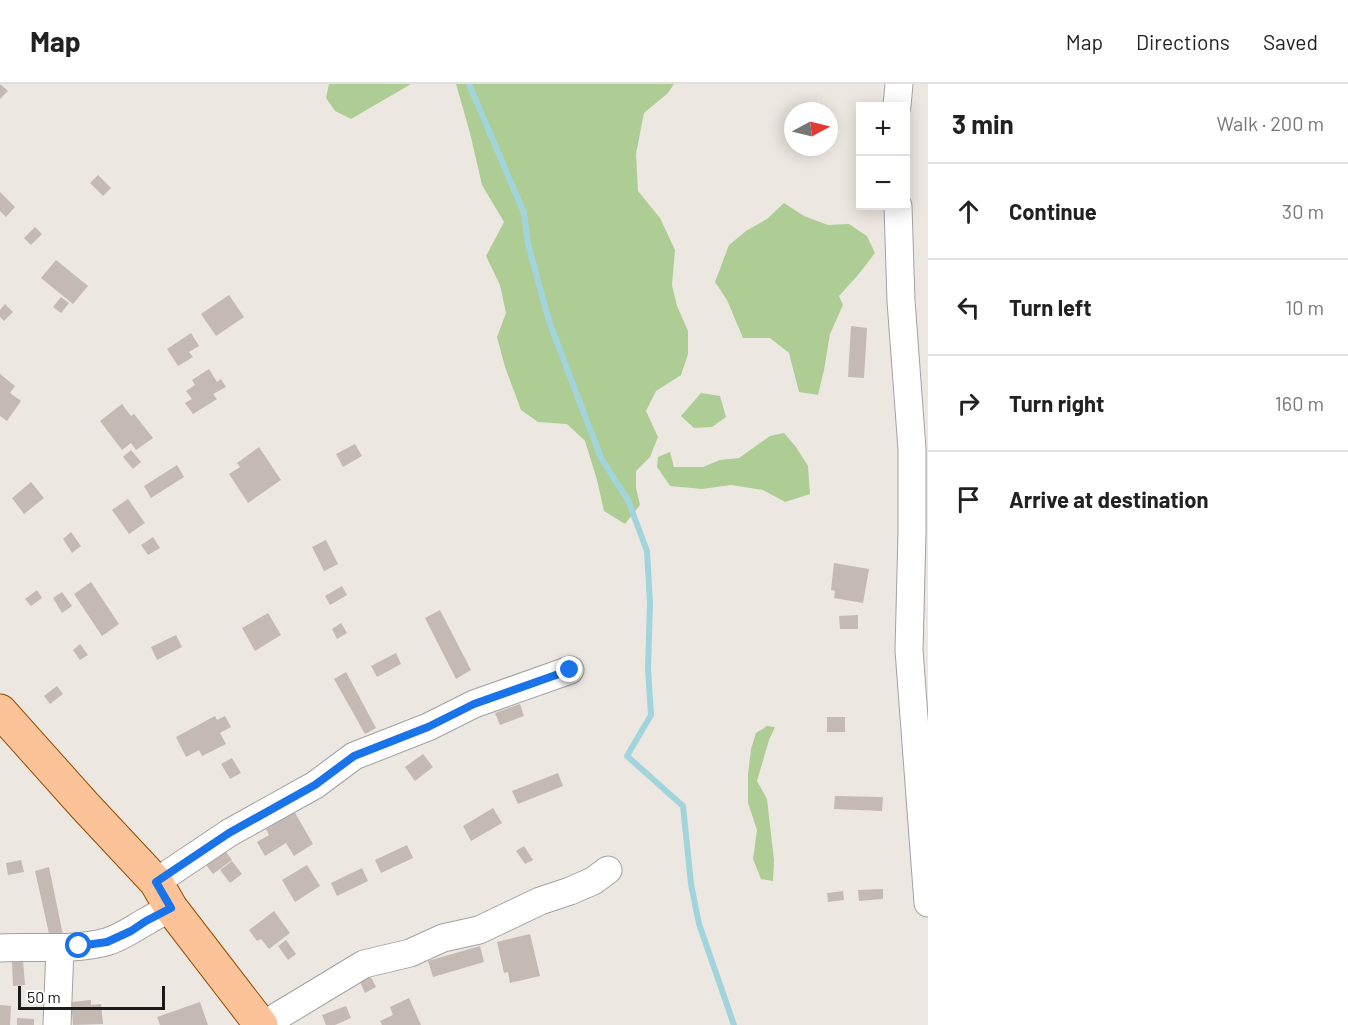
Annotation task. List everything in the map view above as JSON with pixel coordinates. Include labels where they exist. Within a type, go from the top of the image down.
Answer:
[{"type":"main road","points":[[0,711],[164,895],[262,1025]]},
{"type":"street","points":[[897,102],[899,84]]},
{"type":"street","points":[[898,210],[901,301],[912,449],[909,650],[925,812],[928,903]]},
{"type":"street","points":[[0,948],[60,948],[107,942],[131,931],[146,921],[164,895],[229,833],[315,785],[354,756],[428,727],[474,704],[570,670]]},
{"type":"street","points":[[262,1025],[364,964],[410,952],[443,938],[479,930],[540,901],[578,888],[608,870]]},
{"type":"street","points":[[57,1025],[60,948]]},
{"type":"green space","points":[[329,84],[411,84],[351,119],[335,111],[326,98]]},
{"type":"green space","points":[[456,84],[674,84],[668,93],[644,113],[636,154],[638,191],[660,218],[675,250],[672,285],[677,306],[688,331],[688,354],[681,375],[656,391],[646,411],[658,437],[650,457],[636,471],[636,488],[640,505],[625,524],[604,511],[585,441],[567,424],[538,422],[521,410],[497,337],[506,313],[500,285],[486,256],[504,222],[482,185]]},
{"type":"green space","points":[[784,203],[804,216],[828,225],[849,224],[867,236],[875,253],[839,296],[843,305],[830,334],[818,395],[799,392],[789,353],[770,338],[743,338],[727,300],[715,282],[729,245],[746,231],[767,219]]},
{"type":"green space","points":[[701,393],[720,396],[726,417],[712,427],[694,428],[681,416]]},
{"type":"green space","points":[[784,433],[808,466],[810,494],[785,502],[763,490],[731,485],[702,489],[670,486],[657,467],[658,457],[670,452],[674,467],[703,467],[720,460],[739,458],[770,436]]},
{"type":"green space","points":[[767,726],[775,727],[757,781],[767,799],[774,860],[773,881],[761,879],[753,859],[757,830],[748,803],[751,749],[756,733]]},
{"type":"building","points":[[0,84],[8,91],[0,99]]},
{"type":"building","points":[[98,175],[111,188],[103,196],[90,183]]},
{"type":"building","points":[[0,192],[15,207],[6,217],[0,211]]},
{"type":"building","points":[[35,227],[42,234],[31,245],[24,238]]},
{"type":"building","points":[[56,260],[88,286],[73,304],[41,278]]},
{"type":"building","points":[[229,295],[244,317],[216,336],[201,314]]},
{"type":"building","points":[[61,297],[69,303],[61,313],[53,307]]},
{"type":"building","points":[[5,304],[13,312],[4,321],[0,317],[0,310]]},
{"type":"building","points":[[851,326],[867,328],[864,378],[848,377]]},
{"type":"building","points":[[191,333],[199,346],[189,352],[193,357],[178,366],[167,349]]},
{"type":"building","points":[[209,369],[217,382],[221,379],[226,387],[213,394],[217,399],[193,414],[185,403],[192,399],[186,391],[195,385],[192,380]]},
{"type":"building","points":[[0,374],[15,386],[10,393],[21,401],[7,421],[0,416]]},
{"type":"building","points":[[122,404],[131,416],[134,414],[153,438],[136,450],[131,443],[122,450],[100,421]]},
{"type":"building","points":[[355,444],[362,456],[343,467],[336,454]]},
{"type":"building","points":[[259,447],[281,480],[248,503],[229,474],[240,467],[237,463]]},
{"type":"building","points":[[131,450],[141,462],[133,469],[123,457]]},
{"type":"building","points":[[177,465],[184,477],[151,498],[144,486]]},
{"type":"building","points":[[31,482],[44,498],[24,514],[12,498]]},
{"type":"building","points":[[128,499],[145,523],[129,534],[112,510]]},
{"type":"building","points":[[71,532],[81,546],[72,553],[63,539]]},
{"type":"building","points":[[153,537],[160,548],[148,555],[141,545]]},
{"type":"building","points":[[326,540],[338,564],[324,571],[312,547]]},
{"type":"building","points":[[834,563],[869,569],[863,603],[834,598],[835,591],[831,590]]},
{"type":"building","points":[[91,582],[119,624],[102,636],[74,594]]},
{"type":"building","points":[[342,586],[347,595],[330,605],[325,596]]},
{"type":"building","points":[[37,590],[42,598],[31,606],[25,599]]},
{"type":"building","points":[[62,592],[72,606],[62,613],[53,598]]},
{"type":"building","points":[[440,610],[471,670],[456,679],[425,618]]},
{"type":"building","points":[[268,613],[281,635],[255,651],[242,628]]},
{"type":"building","points":[[858,615],[858,629],[840,629],[839,616]]},
{"type":"building","points":[[341,623],[347,633],[337,639],[332,629]]},
{"type":"building","points":[[176,635],[182,647],[157,660],[151,647]]},
{"type":"building","points":[[80,644],[88,655],[80,660],[73,650]]},
{"type":"building","points":[[396,653],[401,664],[377,677],[371,666]]},
{"type":"building","points":[[346,672],[376,728],[365,734],[334,679]]},
{"type":"building","points":[[57,686],[63,694],[50,704],[44,696]]},
{"type":"building","points":[[520,704],[524,716],[500,725],[495,713]]},
{"type":"building","points":[[215,716],[217,720],[225,716],[231,727],[220,733],[226,744],[202,756],[199,750],[186,757],[176,737]]},
{"type":"building","points":[[827,717],[845,717],[845,732],[827,732]]},
{"type":"building","points":[[423,754],[433,767],[415,781],[405,767]]},
{"type":"building","points":[[232,758],[241,773],[230,779],[221,764]]},
{"type":"building","points":[[558,773],[563,786],[518,804],[512,791]]},
{"type":"building","points":[[835,796],[883,797],[882,811],[834,809]]},
{"type":"building","points":[[493,808],[502,823],[471,841],[463,826]]},
{"type":"building","points":[[294,811],[313,844],[294,856],[286,843],[265,856],[257,842],[269,835],[266,829],[272,826],[269,820]]},
{"type":"building","points":[[220,844],[232,860],[213,874],[201,858]]},
{"type":"building","points":[[407,845],[413,858],[381,873],[375,860]]},
{"type":"building","points":[[524,846],[533,860],[525,864],[516,851]]},
{"type":"building","points":[[21,860],[24,872],[8,875],[6,863]]},
{"type":"building","points":[[232,861],[242,874],[230,883],[220,870]]},
{"type":"building","points":[[307,865],[320,886],[295,902],[282,880]]},
{"type":"building","points":[[49,867],[63,935],[50,938],[35,871]]},
{"type":"building","points":[[362,868],[368,881],[337,896],[331,883]]},
{"type":"building","points":[[883,889],[883,899],[859,901],[858,890]]},
{"type":"building","points":[[843,891],[844,900],[828,902],[827,893]]},
{"type":"building","points":[[274,911],[290,933],[269,949],[261,939],[257,941],[249,930]]},
{"type":"building","points":[[530,934],[540,976],[510,983],[508,972],[504,973],[497,942]]},
{"type":"building","points":[[286,940],[296,954],[288,960],[278,946]]},
{"type":"building","points":[[480,946],[484,962],[433,977],[428,961]]},
{"type":"building","points":[[23,961],[25,985],[13,986],[12,962]]},
{"type":"building","points":[[371,977],[376,987],[365,993],[360,982]]},
{"type":"building","points":[[409,998],[421,1025],[382,1025],[380,1021],[393,1015],[390,1007]]},
{"type":"building","points":[[91,1000],[91,1005],[101,1004],[103,1024],[73,1025],[71,1002]]},
{"type":"building","points":[[200,1002],[208,1025],[160,1025],[157,1017]]},
{"type":"building","points":[[0,1005],[11,1006],[10,1025],[0,1025]]},
{"type":"building","points":[[346,1006],[351,1018],[335,1025],[326,1025],[322,1015]]},
{"type":"building","points":[[17,1018],[34,1019],[34,1025],[17,1025]]},
{"type":"waterway","points":[[469,84],[524,213],[528,244],[549,321],[601,458],[628,500],[647,551],[650,603],[648,669],[651,715],[627,756],[683,806],[691,884],[699,924],[734,1025]]},
{"type":"route","points":[[79,946],[107,942],[171,908],[156,882],[229,833],[315,785],[354,756],[428,727],[474,704],[570,670]]}]
